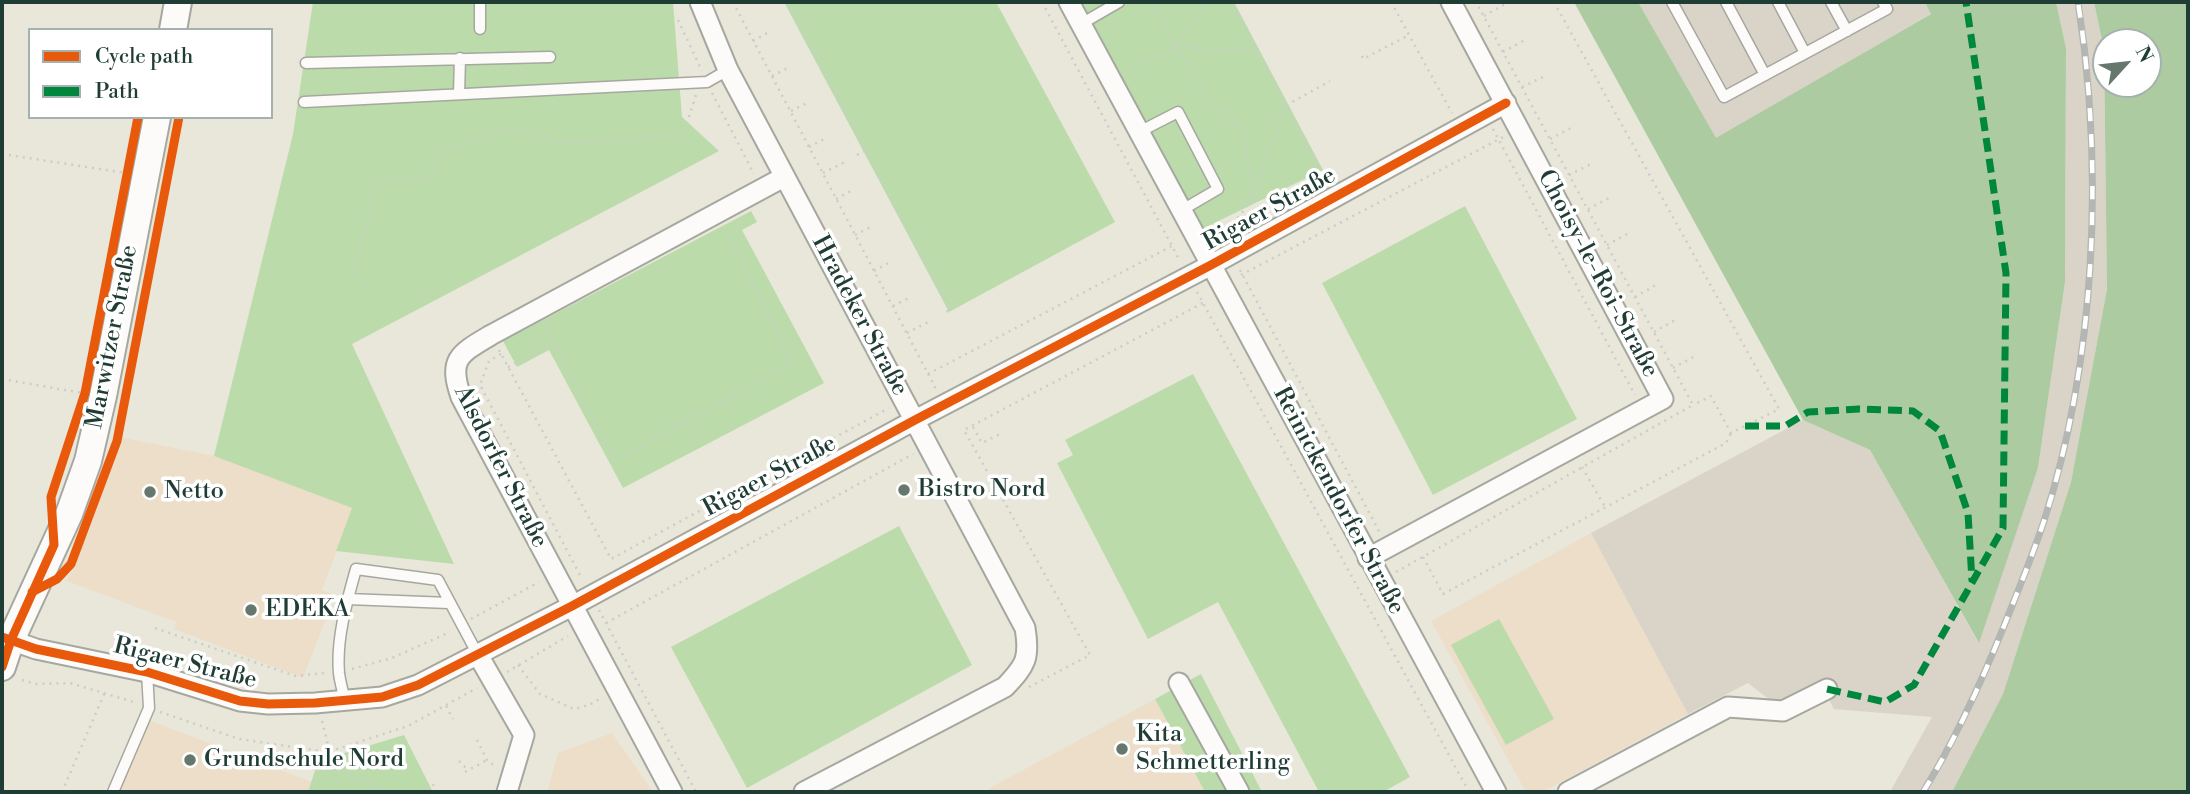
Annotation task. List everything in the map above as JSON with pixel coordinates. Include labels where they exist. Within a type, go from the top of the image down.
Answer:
[{"type":"main road","points":[[173,28],[178,2]]},
{"type":"main road","name":"Marwitzer Straße","points":[[12,674],[6,638],[69,514],[88,461],[157,119]]},
{"type":"street","name":"Hradeker Straße","points":[[700,2],[728,70],[1025,628],[1029,650],[1020,672],[1005,687]]},
{"type":"street","name":"Reinickendorfer Straße","points":[[1069,2],[1496,792]]},
{"type":"street","name":"Choisy-le-Roi-Straße","points":[[1368,558],[1663,400],[1451,2]]},
{"type":"street","name":"Rigaer Straße","points":[[6,638],[36,649],[147,672],[240,701],[268,704],[345,701],[382,697],[418,685],[591,596],[915,420],[1211,265],[1506,103]]},
{"type":"street","name":"Alsdorfer Straße","points":[[672,792],[461,397],[455,379],[456,362],[464,351],[491,335],[785,177]]},
{"type":"street","points":[[478,655],[524,734],[509,785]]},
{"type":"street","points":[[1179,683],[1239,792]]},
{"type":"street","points":[[804,792],[1005,687]]},
{"type":"street","points":[[1568,792],[1728,707],[1783,711],[1827,690]]},
{"type":"lane","points":[[480,2],[480,29]]},
{"type":"lane","points":[[1081,24],[1119,2]]},
{"type":"lane","points":[[1672,2],[1724,97],[1887,9],[1883,2]]},
{"type":"lane","points":[[1726,2],[1765,75]]},
{"type":"lane","points":[[1778,2],[1805,53]]},
{"type":"lane","points":[[1831,2],[1847,31]]},
{"type":"lane","points":[[306,63],[550,57]]},
{"type":"lane","points":[[459,93],[460,58]]},
{"type":"lane","points":[[304,102],[707,82],[728,70]]},
{"type":"lane","points":[[1139,132],[1178,112],[1218,190],[1181,210]]},
{"type":"lane","points":[[345,701],[339,672],[348,599],[356,569],[438,580],[478,655]]},
{"type":"lane","points":[[348,599],[449,603]]},
{"type":"lane","points":[[113,792],[149,708],[147,672]]},
{"type":"path","points":[[733,2],[945,405]]},
{"type":"path","points":[[788,2],[950,310],[942,314]]},
{"type":"path","points":[[1042,2],[1188,277],[1469,792]]},
{"type":"path","points":[[1149,2],[1158,12],[1192,76],[1243,131],[1253,198]]},
{"type":"path","points":[[1176,47],[1206,2]]},
{"type":"path","points":[[1231,2],[1333,197]]},
{"type":"path","points":[[1391,2],[1452,113]]},
{"type":"path","points":[[1476,2],[1693,405]]},
{"type":"path","points":[[1423,557],[1443,594],[1726,443],[1731,433],[1779,410],[1554,2]]},
{"type":"path","points":[[1484,16],[1505,4]]},
{"type":"path","points":[[678,20],[761,190]]},
{"type":"path","points":[[753,41],[769,32]]},
{"type":"path","points":[[1362,56],[1363,60],[1409,35]]},
{"type":"path","points":[[1503,52],[1525,40]]},
{"type":"path","points":[[1111,79],[1176,47],[1257,51]]},
{"type":"path","points":[[772,76],[788,68]]},
{"type":"path","points":[[1522,87],[1545,76]]},
{"type":"path","points":[[1330,81],[1286,106],[1253,198],[1223,237],[1388,547]]},
{"type":"path","points":[[353,274],[376,186],[395,179],[422,181],[430,176],[442,153],[491,132],[531,132],[560,144],[682,136],[697,92],[707,82]]},
{"type":"path","points":[[790,111],[807,103]]},
{"type":"path","points":[[1484,114],[1643,410]]},
{"type":"path","points":[[1222,285],[1520,128]]},
{"type":"path","points":[[1550,139],[1571,128]]},
{"type":"path","points":[[809,147],[826,138]]},
{"type":"path","points":[[857,155],[867,150]]},
{"type":"path","points":[[2,154],[127,173]]},
{"type":"path","points":[[823,173],[845,162]]},
{"type":"path","points":[[1570,175],[1591,164]]},
{"type":"path","points":[[836,199],[853,190]]},
{"type":"path","points":[[1588,209],[1609,198]]},
{"type":"path","points":[[538,310],[616,460],[793,363],[718,213]]},
{"type":"path","points":[[855,235],[873,226]]},
{"type":"path","points":[[1607,245],[1629,233]]},
{"type":"path","points":[[928,374],[1172,246]]},
{"type":"path","points":[[874,271],[892,261]]},
{"type":"path","points":[[1635,297],[1656,285]]},
{"type":"path","points":[[892,306],[911,297]]},
{"type":"path","points":[[1005,687],[1012,696],[1090,655],[964,430],[1203,303]]},
{"type":"path","points":[[1654,332],[1675,320]]},
{"type":"path","points":[[907,333],[930,321]]},
{"type":"path","points":[[491,335],[611,559],[904,400]]},
{"type":"path","points":[[508,367],[555,342]]},
{"type":"path","points":[[501,354],[489,361],[480,385],[696,792]]},
{"type":"path","points":[[1673,368],[1695,356]]},
{"type":"path","points":[[2,379],[85,393]]},
{"type":"path","points":[[1381,580],[1716,393]]},
{"type":"path","points":[[1711,396],[1731,433]]},
{"type":"path","points":[[972,426],[982,443],[998,435],[999,437]]},
{"type":"path","points":[[606,623],[928,446]]},
{"type":"path","points":[[1582,467],[1605,507]]},
{"type":"path","points":[[155,628],[295,676],[339,672],[392,658],[461,625],[554,574]]},
{"type":"path","points":[[12,674],[36,684],[70,683],[105,692],[239,740],[328,752],[408,726],[584,626]]},
{"type":"path","points":[[518,665],[540,694],[574,709],[589,705],[636,679]]},
{"type":"path","points":[[62,792],[105,692]]},
{"type":"path","points":[[315,703],[324,727],[340,792]]},
{"type":"path","points":[[446,705],[453,719]]},
{"type":"path","points":[[477,740],[487,760],[509,785]]},
{"type":"path","points":[[328,752],[344,774],[395,792]]},
{"type":"path","points":[[459,761],[466,771],[487,760]]},
{"type":"path","points":[[420,792],[437,783]]},
{"type":"shaded area","points":[[1638,2],[1925,2],[1932,13],[1716,139]]},
{"type":"shaded area","points":[[2056,2],[2094,2],[2099,28],[2092,28],[2092,98],[2105,98],[2107,289],[2071,482],[2003,694],[1952,792],[1890,792],[1932,717],[1834,709],[1828,698],[1793,718],[1748,683],[1688,714],[1591,533],[1803,420],[1870,450],[1978,642],[2038,468],[2065,282],[2066,48]]},
{"type":"shaded area","points":[[120,437],[215,456],[353,508],[322,590],[335,595],[303,678],[174,629],[176,622],[67,581],[95,513]]},
{"type":"shaded area","points":[[1591,533],[1688,714],[1542,792],[1526,792],[1431,621]]},
{"type":"shaded area","name":"Kita Schmetterling","points":[[1155,699],[1205,792],[990,792],[988,789]]},
{"type":"shaded area","name":"Grundschule Nord","points":[[143,718],[312,782],[308,792],[113,792]]},
{"type":"shaded area","points":[[612,733],[653,792],[547,792],[558,753]]},
{"type":"green space","points":[[313,2],[673,2],[682,117],[719,151],[352,344],[454,564],[336,551],[352,508],[214,456],[293,134]]},
{"type":"green space","points":[[784,2],[996,2],[1115,222],[949,312]]},
{"type":"green space","points":[[1078,2],[1234,2],[1323,170],[1200,230]]},
{"type":"green space","points":[[1574,2],[1638,2],[1716,138],[1931,14],[1925,2],[2056,2],[2066,48],[2065,282],[2038,468],[1979,643],[1870,450],[1803,420]]},
{"type":"green space","points":[[2094,2],[2188,2],[2188,792],[1952,792],[2003,694],[2071,482],[2107,289],[2105,98],[2162,98],[2162,28],[2099,28]]},
{"type":"green space","points":[[1465,206],[1577,419],[1433,495],[1322,283]]},
{"type":"green space","points":[[751,211],[757,222],[742,230],[824,383],[623,488],[549,350],[517,367],[503,341]]},
{"type":"green space","points":[[1193,374],[1410,777],[1383,792],[1319,792],[1218,602],[1148,639],[1057,463],[1073,455],[1065,440]]},
{"type":"green space","points":[[899,526],[972,665],[747,788],[671,647]]},
{"type":"green space","points":[[1499,619],[1554,719],[1506,745],[1451,645]]},
{"type":"green space","points":[[1201,674],[1262,792],[1205,792],[1155,699]]},
{"type":"green space","points":[[404,735],[433,792],[308,792],[318,761]]},
{"type":"railway","points":[[1923,792],[1977,690],[2030,561],[2061,459],[2075,395],[2090,263],[2092,197],[2091,131],[2078,2]]},
{"type":"marked path","points":[[1827,689],[1885,702],[1914,685],[2003,528],[2006,273],[1966,2]]},
{"type":"marked path","points":[[1745,426],[1785,426],[1808,412],[1859,409],[1913,411],[1940,431],[1968,513],[1972,581]]},
{"type":"cycle path","points":[[2,637],[36,649],[147,672],[240,701],[268,704],[315,703],[382,697],[418,685],[572,606],[915,420],[1211,265],[1506,103]]},
{"type":"cycle path","points":[[2,667],[11,640],[54,545],[51,497],[85,393],[138,119]]},
{"type":"cycle path","points":[[32,592],[57,579],[71,564],[117,441],[179,119]]},
{"type":"place","name":"Bistro Nord","points":[[904,490]]},
{"type":"place","name":"Netto","points":[[150,492]]},
{"type":"place","name":"EDEKA","points":[[251,610]]},
{"type":"place","name":"Kita Schmetterling","points":[[1122,749]]},
{"type":"place","name":"Grundschule Nord","points":[[190,760]]}]
